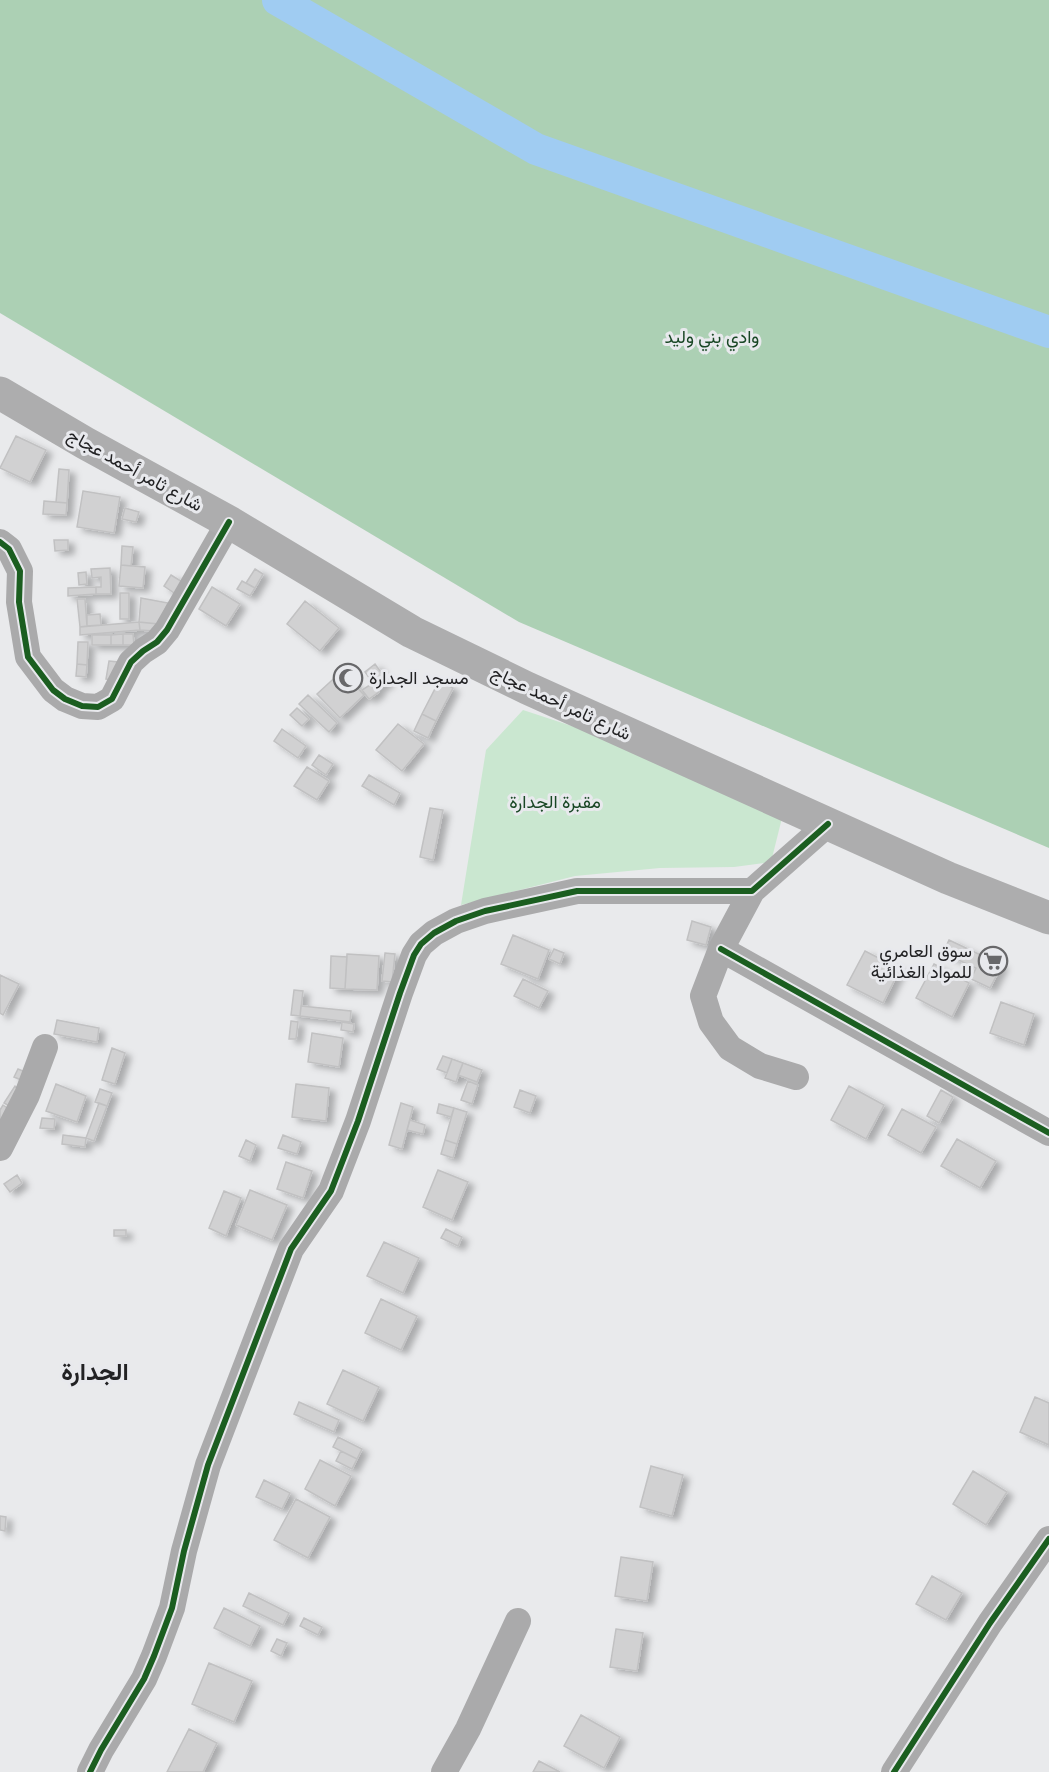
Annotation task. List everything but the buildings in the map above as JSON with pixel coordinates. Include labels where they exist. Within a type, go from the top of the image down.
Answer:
[{"type":"main road","name":"شارع ثامر أحمد عجاج","points":[[0,393],[85,443],[229,522],[412,632],[527,688],[948,878],[1049,918]]},
{"type":"street","points":[[0,542],[9,549],[20,571],[19,602],[28,657],[53,690],[65,699],[82,706],[98,707],[112,699],[131,662],[157,642],[167,630],[229,522]]},
{"type":"street","points":[[796,1077],[760,1066],[730,1048],[711,1022],[703,996],[721,948],[752,891],[828,824]]},
{"type":"street","points":[[90,1772],[144,1678],[154,1656],[172,1608],[184,1551],[208,1465],[291,1249],[331,1191],[358,1121],[399,993],[414,955],[421,944],[434,933],[456,921],[485,911],[577,891],[752,891]]},
{"type":"street","points":[[721,948],[1049,1133]]},
{"type":"street","points":[[0,1148],[27,1095],[45,1047]]},
{"type":"street","points":[[894,1772],[990,1623],[1049,1539]]},
{"type":"street","points":[[444,1772],[468,1729],[518,1621]]},
{"type":"green space","name":"وادي بني وليد","points":[[0,0],[1049,0],[1049,848],[519,622],[0,313]]},
{"type":"green space","name":"مقبرة الجدارة","points":[[523,710],[663,756],[783,814],[771,862],[734,867],[660,868],[575,876],[461,905],[486,750]]},
{"type":"waterway","name":"وادي بني وليد","points":[[278,0],[536,149],[1049,332]]},
{"type":"cycle path","points":[[0,542],[9,549],[20,571],[19,602],[28,657],[53,690],[65,699],[82,706],[98,707],[112,699],[131,662],[157,642],[167,630],[229,522]]},
{"type":"cycle path","points":[[90,1772],[144,1679],[154,1656],[172,1608],[184,1551],[208,1465],[291,1249],[331,1191],[358,1121],[400,993],[414,955],[421,944],[434,933],[456,921],[485,911],[577,891],[752,891],[828,824]]},
{"type":"cycle path","points":[[721,949],[1049,1133]]},
{"type":"cycle path","points":[[894,1772],[990,1623],[1049,1539]]},
{"type":"place","name":"مسجد الجدارة","points":[[348,678]]},
{"type":"place","name":"سوق العامري للمواد الغذائية","points":[[993,961]]},
{"type":"district","name":"الجدارة","points":[[95,1372]]}]
